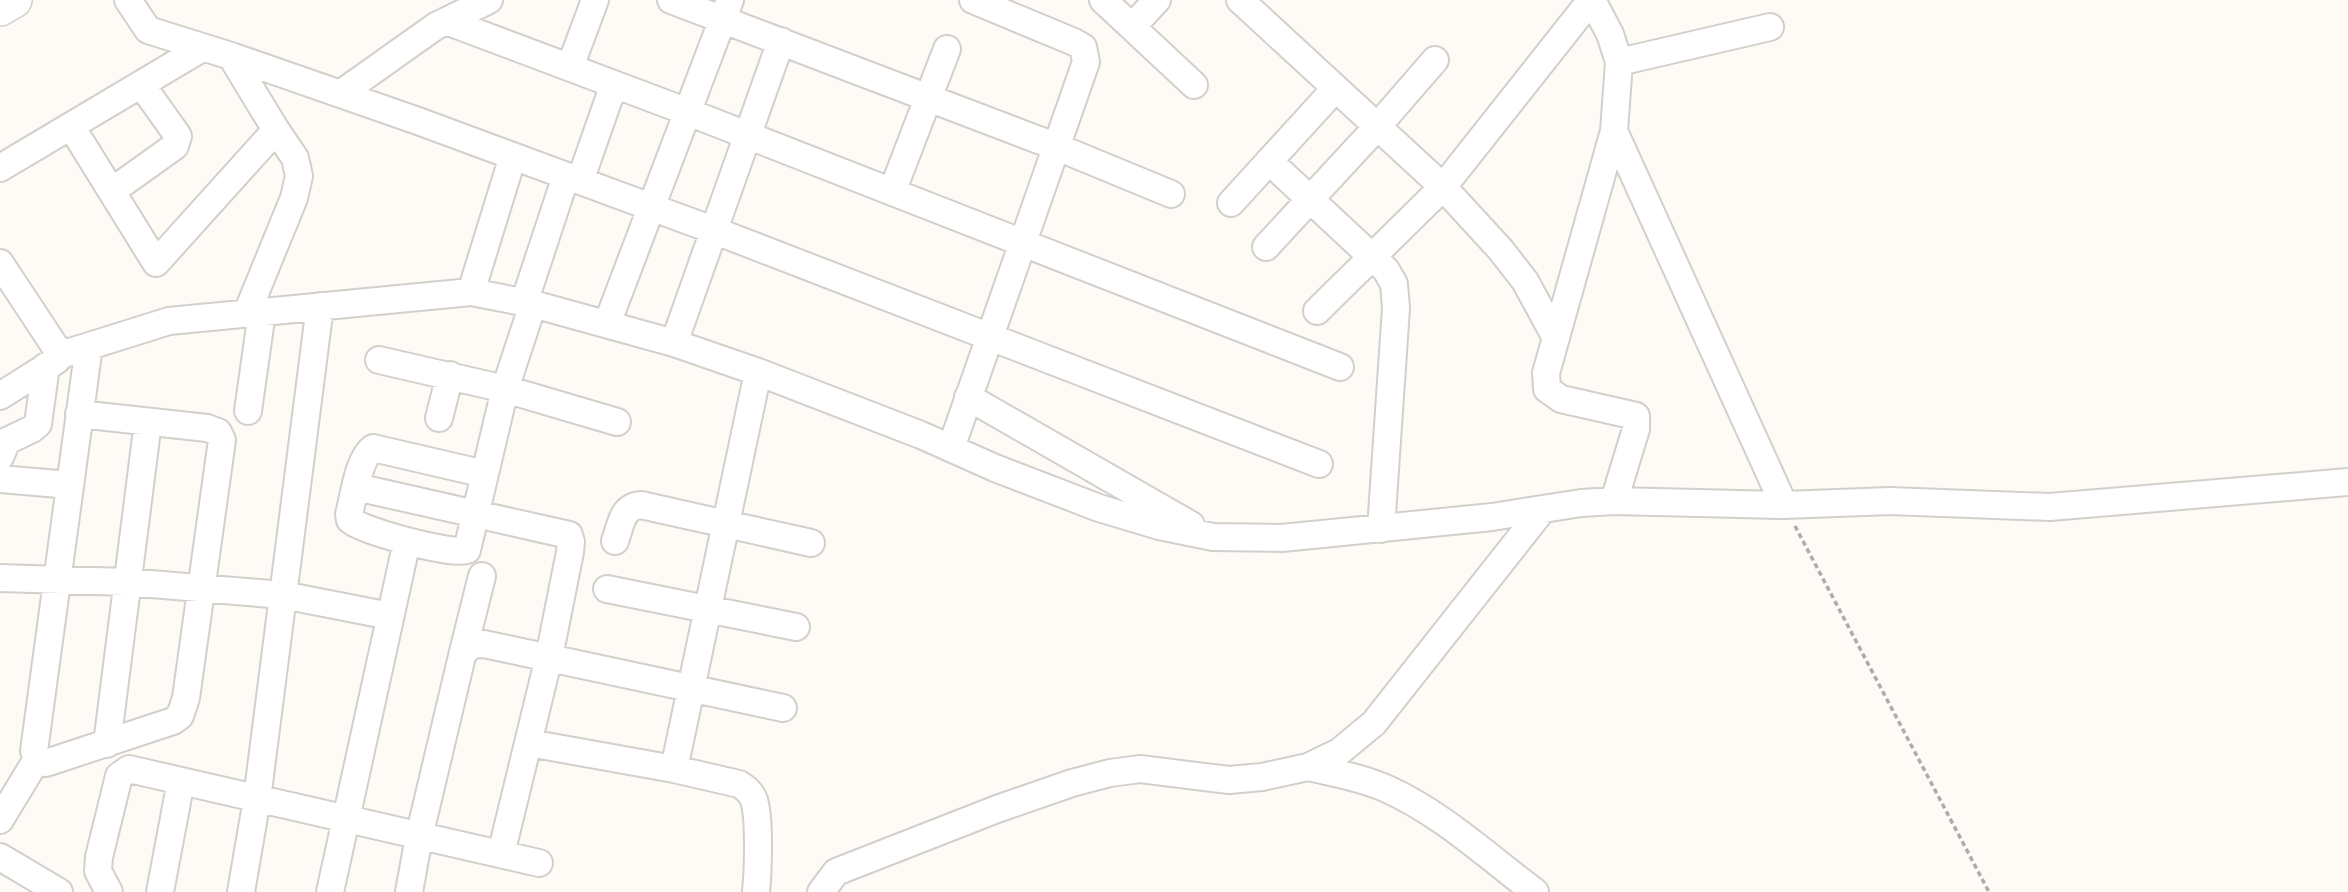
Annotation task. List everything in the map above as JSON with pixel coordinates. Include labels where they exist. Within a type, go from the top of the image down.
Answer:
[{"type":"main road","points":[[0,8],[14,0]]},
{"type":"street","points":[[128,0],[148,30],[231,56],[573,178],[1319,464]]},
{"type":"street","points":[[340,94],[436,26],[489,0]]},
{"type":"street","points":[[570,67],[595,0]]},
{"type":"street","points":[[671,0],[726,9],[781,41],[1057,147],[1171,194]]},
{"type":"street","points":[[951,448],[1086,62],[1083,47],[973,0]]},
{"type":"street","points":[[1103,0],[1194,85]]},
{"type":"street","points":[[1132,27],[1157,0]]},
{"type":"street","points":[[1240,0],[1443,187],[1500,248],[1525,281],[1556,338]]},
{"type":"street","points":[[1317,311],[1443,187],[1591,0],[1610,34],[1619,62],[1614,131],[1546,373],[1547,389],[1561,399],[1636,416],[1636,429],[1614,501]]},
{"type":"street","points":[[607,324],[726,9]]},
{"type":"street","points":[[446,21],[688,112],[1340,367]]},
{"type":"street","points":[[1619,62],[1770,27]]},
{"type":"street","points":[[674,342],[781,41]]},
{"type":"street","points":[[0,169],[202,48]]},
{"type":"street","points":[[892,192],[947,49]]},
{"type":"street","points":[[231,56],[295,158],[299,176],[294,198],[254,313],[248,411]]},
{"type":"street","points":[[1266,247],[1376,128],[1434,60]]},
{"type":"street","points":[[112,191],[175,146],[178,141],[178,136],[141,84]]},
{"type":"street","points":[[485,474],[373,448],[367,452],[363,462],[349,514],[350,520],[361,527],[407,541],[463,552],[467,550],[528,304],[573,178],[614,84]]},
{"type":"street","points":[[1231,203],[1335,89]]},
{"type":"street","points":[[71,126],[156,263],[276,130]]},
{"type":"street","points":[[1614,131],[1784,505]]},
{"type":"street","points":[[471,292],[513,156]]},
{"type":"street","points":[[1269,161],[1386,270],[1394,284],[1395,308],[1381,529]]},
{"type":"street","points":[[0,263],[55,348],[68,355]]},
{"type":"street","points":[[0,396],[68,355],[169,321],[471,292],[674,342],[758,372],[1098,508],[1159,526],[1213,537],[1282,538],[1492,517],[1581,503],[1614,501],[1784,505],[1890,501],[2060,507],[2348,482]]},
{"type":"street","points":[[241,892],[257,799],[320,306]]},
{"type":"street","points":[[68,355],[79,414],[34,751],[37,759],[46,763],[173,721],[180,716],[186,698],[222,440],[218,432],[207,428],[79,414]]},
{"type":"street","points":[[0,457],[7,441],[38,424],[68,355]]},
{"type":"street","points":[[379,360],[505,389],[617,422]]},
{"type":"street","points":[[674,769],[758,372]]},
{"type":"street","points":[[439,418],[450,375]]},
{"type":"street","points":[[968,397],[1213,537]]},
{"type":"street","points":[[107,744],[148,422]]},
{"type":"street","points":[[0,479],[70,485]]},
{"type":"street","points":[[356,487],[569,535],[570,552],[549,657],[501,854]]},
{"type":"street","points":[[615,541],[626,510],[632,505],[641,505],[811,543]]},
{"type":"street","points":[[821,892],[835,872],[997,809],[1085,780],[1140,769],[1229,780],[1262,777],[1308,766],[1339,752],[1374,723],[1543,509]]},
{"type":"street","points":[[330,892],[407,541]]},
{"type":"street","points":[[409,892],[419,837],[482,576]]},
{"type":"street","points":[[0,578],[127,582],[283,595],[390,615]]},
{"type":"street","points":[[607,589],[796,626]]},
{"type":"street","points":[[462,656],[473,644],[484,644],[783,708]]},
{"type":"street","points":[[528,743],[674,769],[739,784],[748,789],[754,801],[758,867],[756,892]]},
{"type":"street","points":[[0,820],[37,759]]},
{"type":"street","points":[[1308,766],[1362,779],[1407,800],[1437,818],[1535,892]]},
{"type":"street","points":[[109,892],[98,871],[99,857],[119,776],[129,769],[539,863]]},
{"type":"street","points":[[160,892],[181,781]]},
{"type":"street","points":[[0,857],[59,892]]},
{"type":"path","points":[[1784,505],[1989,892]]}]
